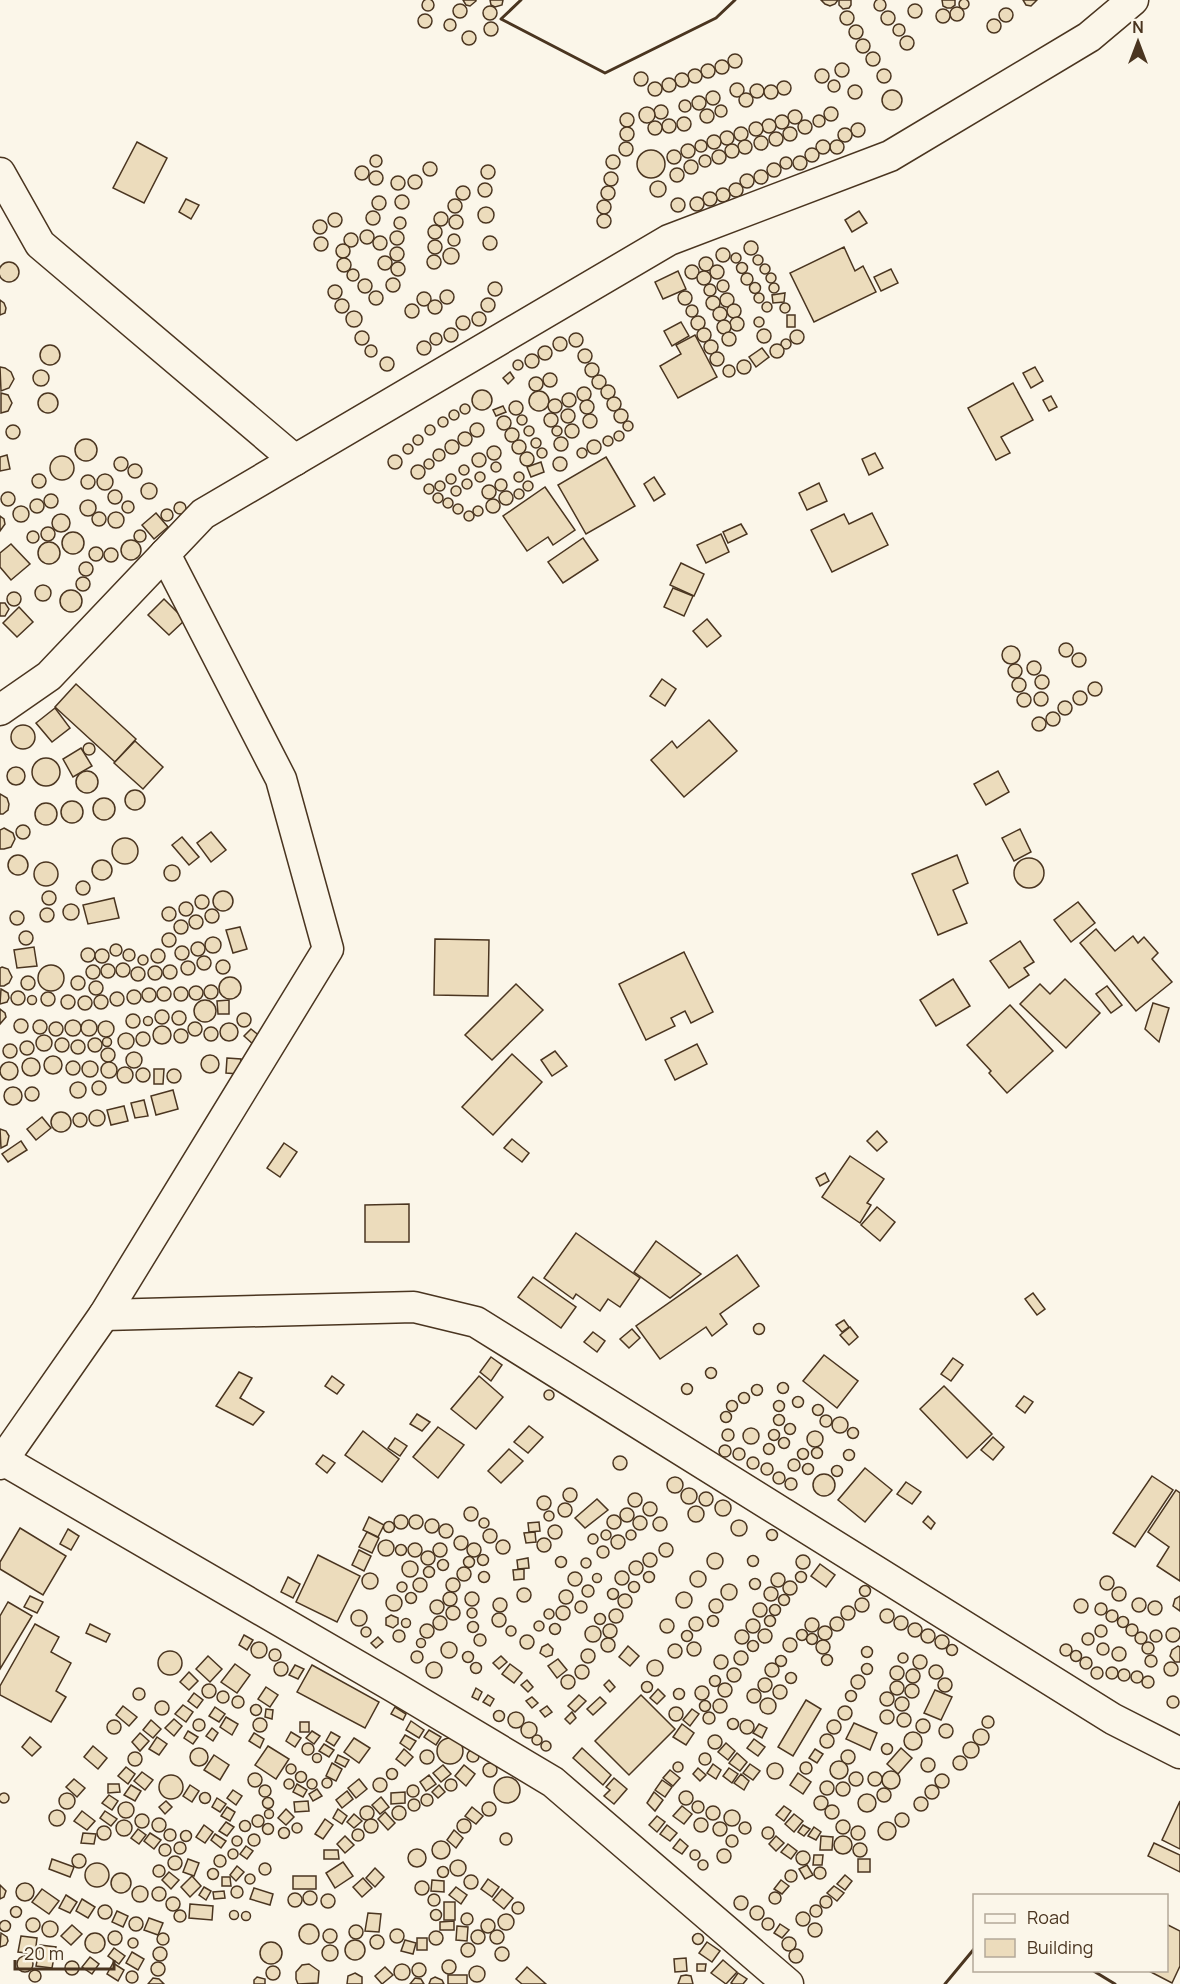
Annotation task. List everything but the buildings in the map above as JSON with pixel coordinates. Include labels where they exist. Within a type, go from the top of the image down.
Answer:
[{"type":"street","points":[[0,710],[49,676],[203,514],[669,240],[890,156],[1089,37],[1133,0]]},
{"type":"street","points":[[0,173],[40,244],[294,460]]},
{"type":"street","points":[[165,554],[281,779],[328,949],[104,1315],[1,1462],[404,1693],[553,1782],[789,1984]]},
{"type":"street","points":[[104,1315],[414,1307],[476,1322],[1113,1719],[1180,1753]]},
{"type":"wall","points":[[521,0],[501,19],[605,73],[716,18],[735,0]]},
{"type":"wall","points":[[945,1984],[973,1950]]},
{"type":"wall","points":[[1095,1972],[1115,1984]]}]
